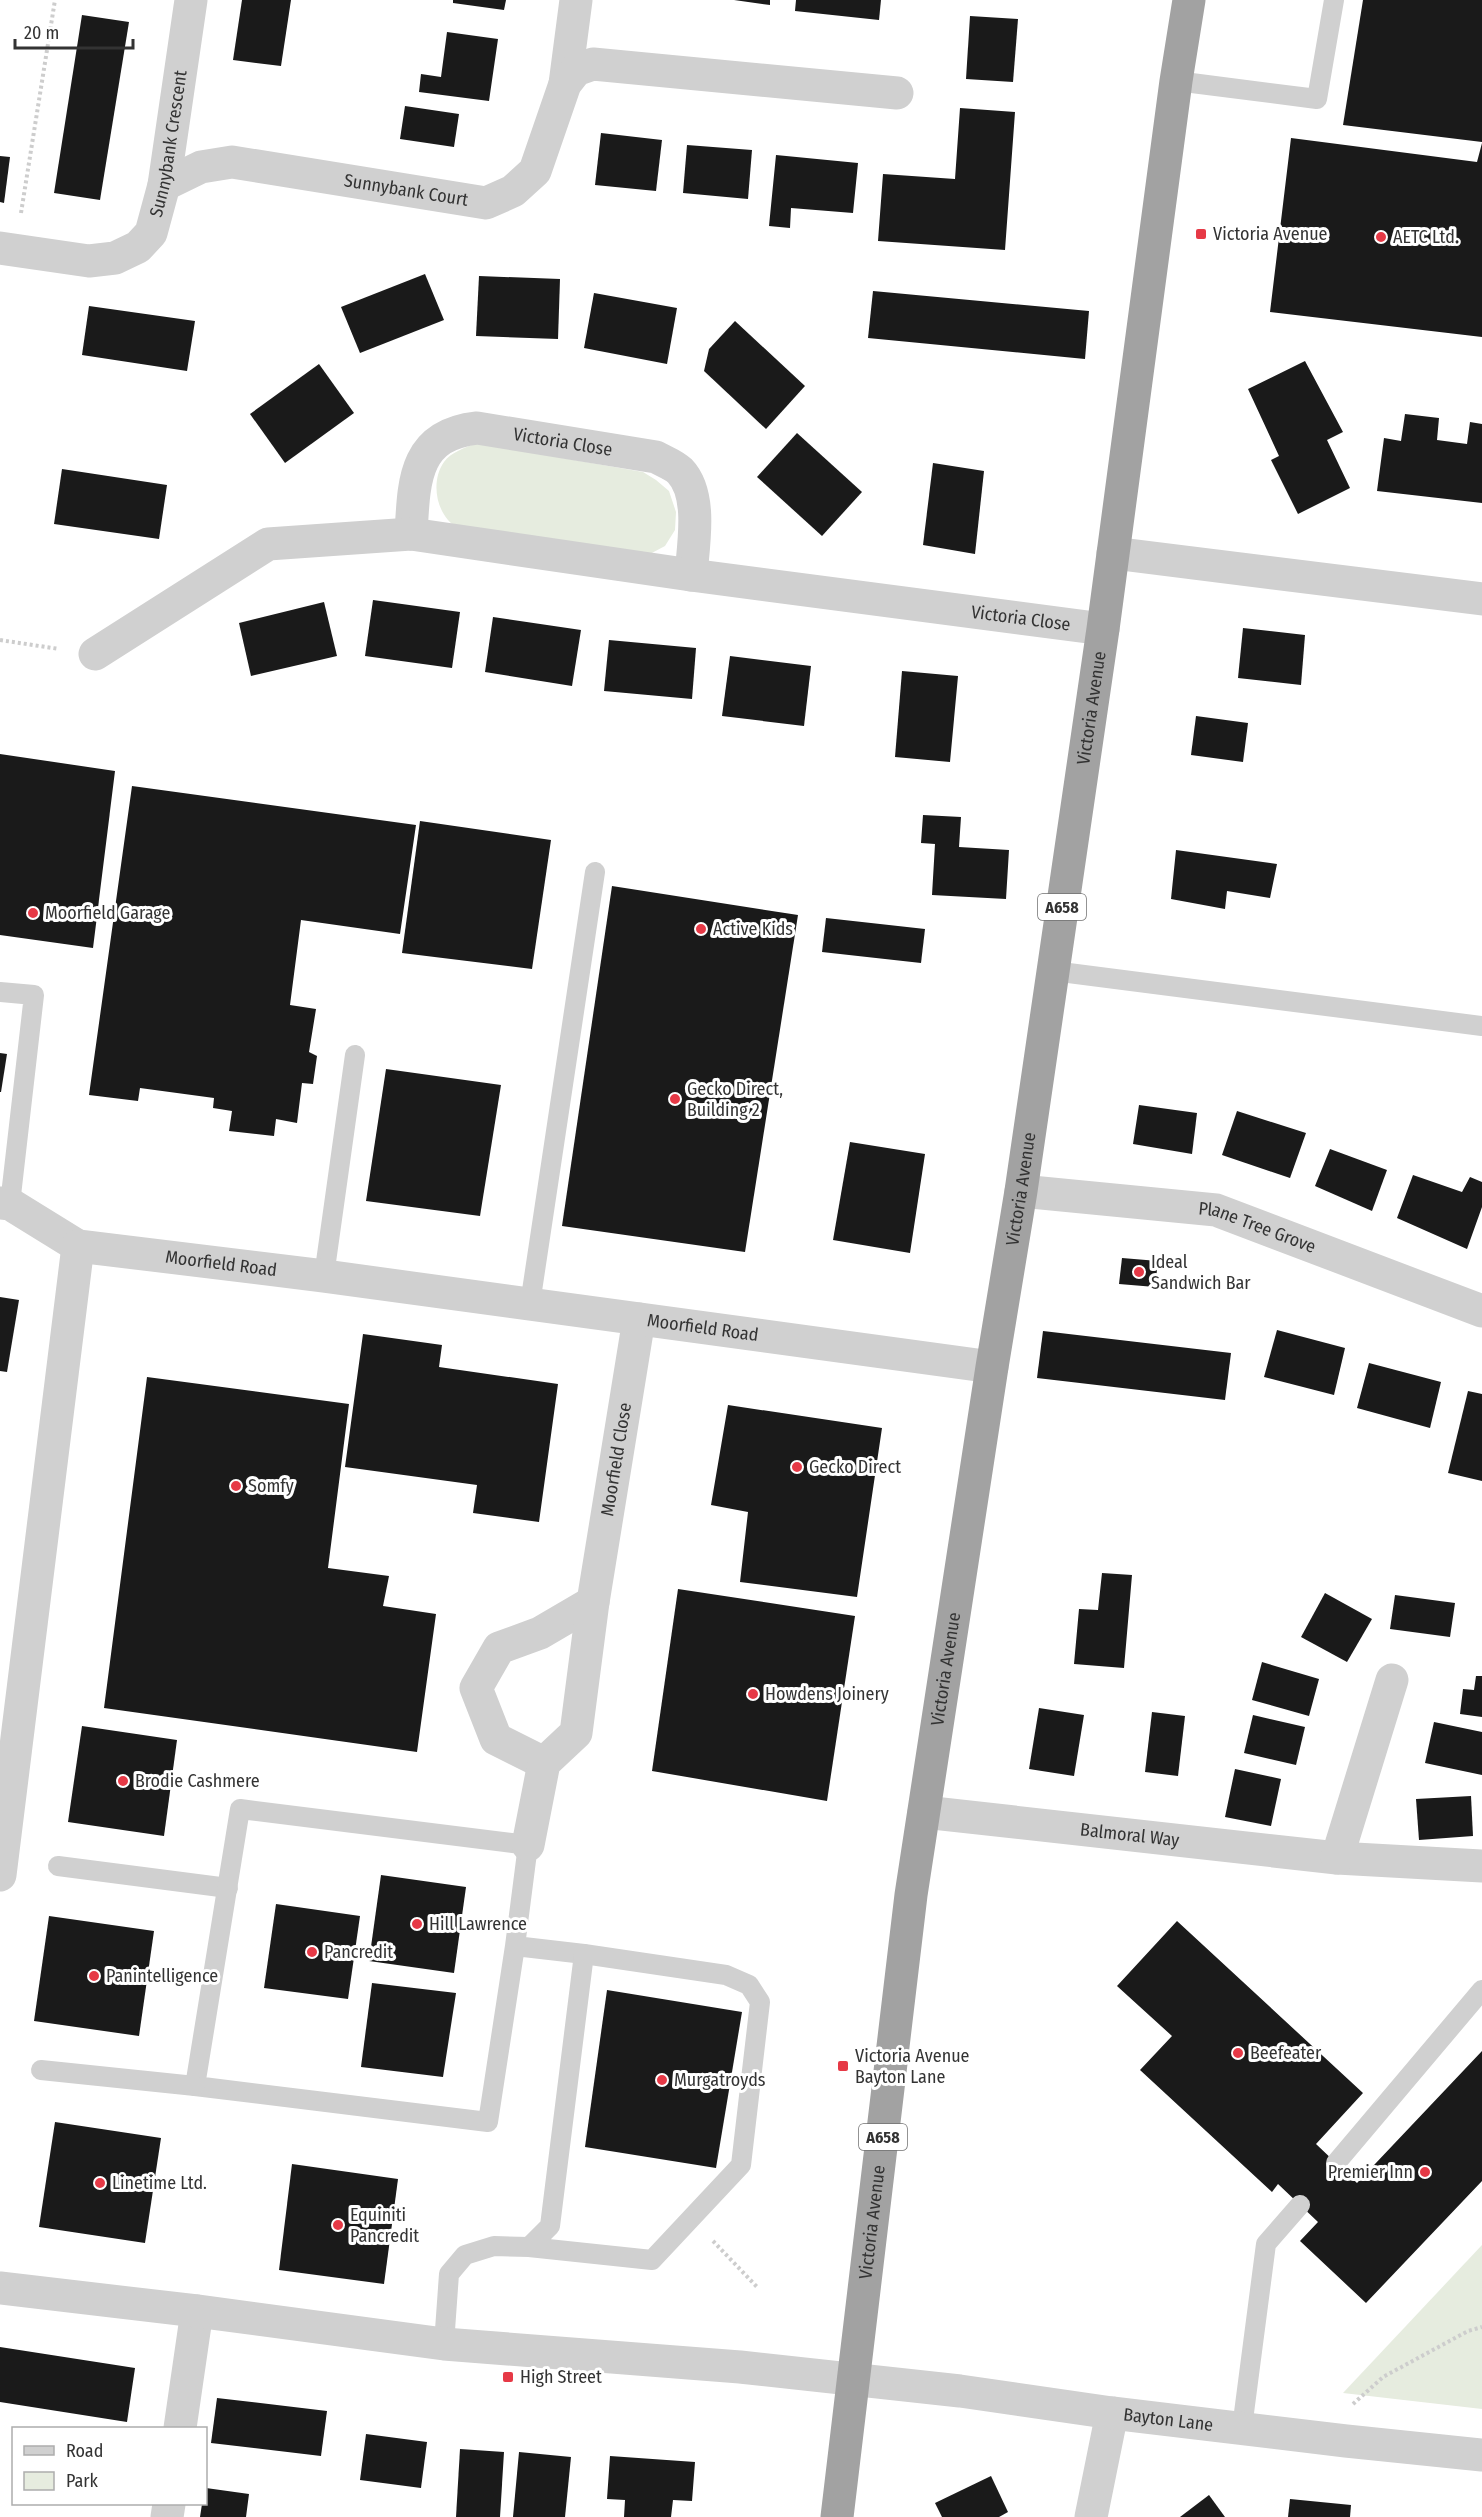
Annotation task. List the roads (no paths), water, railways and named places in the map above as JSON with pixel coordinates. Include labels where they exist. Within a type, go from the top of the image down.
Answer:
[{"type":"highway","name":"Victoria Avenue","points":[[855,2379],[911,1895],[1021,1191],[1103,629],[1176,81],[1189,0]]},
{"type":"highway","name":"A658","points":[[837,2517],[855,2379]]},
{"type":"street","name":"Sunnybank Crescent","points":[[7,249],[89,261],[115,258],[138,247],[151,233],[164,185],[191,0]]},
{"type":"street","name":"Sunnybank Court","points":[[164,185],[201,167],[232,162],[486,203],[513,191],[535,171],[565,84],[576,0]]},
{"type":"street","points":[[565,84],[576,70],[593,64],[897,93]]},
{"type":"street","name":"Victoria Close","points":[[411,534],[414,480],[423,457],[438,440],[458,430],[477,428],[656,457],[680,472],[690,491],[695,516],[691,575]]},
{"type":"street","name":"Victoria Close","points":[[95,654],[268,544],[411,534],[691,575],[1103,629]]},
{"type":"street","points":[[1113,553],[1482,599]]},
{"type":"street","name":"Plane Tree Grove","points":[[1021,1191],[1216,1210],[1482,1311]]},
{"type":"street","points":[[0,1875],[78,1246],[5,1204]]},
{"type":"street","name":"Moorfield Road","points":[[78,1246],[324,1276],[992,1367]]},
{"type":"street","name":"Moorfield Close","points":[[544,1763],[576,1733],[593,1602],[639,1319]]},
{"type":"street","points":[[528,1845],[544,1763],[496,1739],[476,1688],[499,1648],[540,1633],[593,1602]]},
{"type":"street","points":[[1337,1858],[1392,1680]]},
{"type":"street","name":"Balmoral Way","points":[[924,1812],[1337,1858],[1482,1866]]},
{"type":"street","points":[[0,2288],[197,2311],[444,2344],[740,2367],[855,2379]]},
{"type":"street","points":[[180,2427],[197,2311]]},
{"type":"street","name":"Bayton Lane","points":[[855,2379],[960,2391],[1112,2413],[1482,2455]]},
{"type":"street","points":[[1091,2517],[1112,2413]]},
{"type":"lane","points":[[1176,81],[1317,99],[1334,0]]},
{"type":"lane","points":[[531,1304],[595,873]]},
{"type":"lane","points":[[1053,971],[1482,1026]]},
{"type":"lane","points":[[0,992],[34,995],[5,1204]]},
{"type":"lane","points":[[324,1276],[356,1055]]},
{"type":"lane","points":[[41,2070],[488,2121],[528,1845],[240,1809],[195,2086]]},
{"type":"lane","points":[[58,1866],[228,1888]]},
{"type":"lane","points":[[444,2344],[449,2274],[465,2255],[494,2246],[529,2247],[652,2260],[741,2165],[760,2002],[749,1985],[726,1975],[584,1954],[515,1947]]},
{"type":"lane","points":[[529,2247],[550,2226],[584,1954]]},
{"type":"lane","points":[[1336,2163],[1482,1990]]},
{"type":"lane","points":[[1242,2428],[1266,2244],[1300,2205]]},
{"type":"place","name":"Victoria Avenue","points":[[1201,234]]},
{"type":"place","name":"AETC Ltd.","points":[[1381,237]]},
{"type":"place","name":"Moorfield Garage","points":[[33,913]]},
{"type":"place","name":"Active Kids","points":[[701,929]]},
{"type":"place","name":"Gecko Direct, Building 2","points":[[675,1099]]},
{"type":"place","name":"Ideal Sandwich Bar","points":[[1139,1272]]},
{"type":"place","name":"Gecko Direct","points":[[797,1467]]},
{"type":"place","name":"Somfy","points":[[236,1486]]},
{"type":"place","name":"Howdens Joinery","points":[[753,1694]]},
{"type":"place","name":"Brodie Cashmere","points":[[123,1781]]},
{"type":"place","name":"Hill Lawrence","points":[[417,1924]]},
{"type":"place","name":"Pancredit","points":[[312,1952]]},
{"type":"place","name":"Panintelligence","points":[[94,1976]]},
{"type":"place","name":"Beefeater","points":[[1238,2053]]},
{"type":"place","name":"Victoria Avenue Bayton Lane","points":[[843,2066]]},
{"type":"place","name":"Murgatroyds","points":[[662,2080]]},
{"type":"place","name":"Premier Inn","points":[[1425,2172]]},
{"type":"place","name":"Linetime Ltd.","points":[[100,2183]]},
{"type":"place","name":"Equiniti Pancredit","points":[[338,2225]]},
{"type":"place","name":"High Street","points":[[508,2377]]}]
